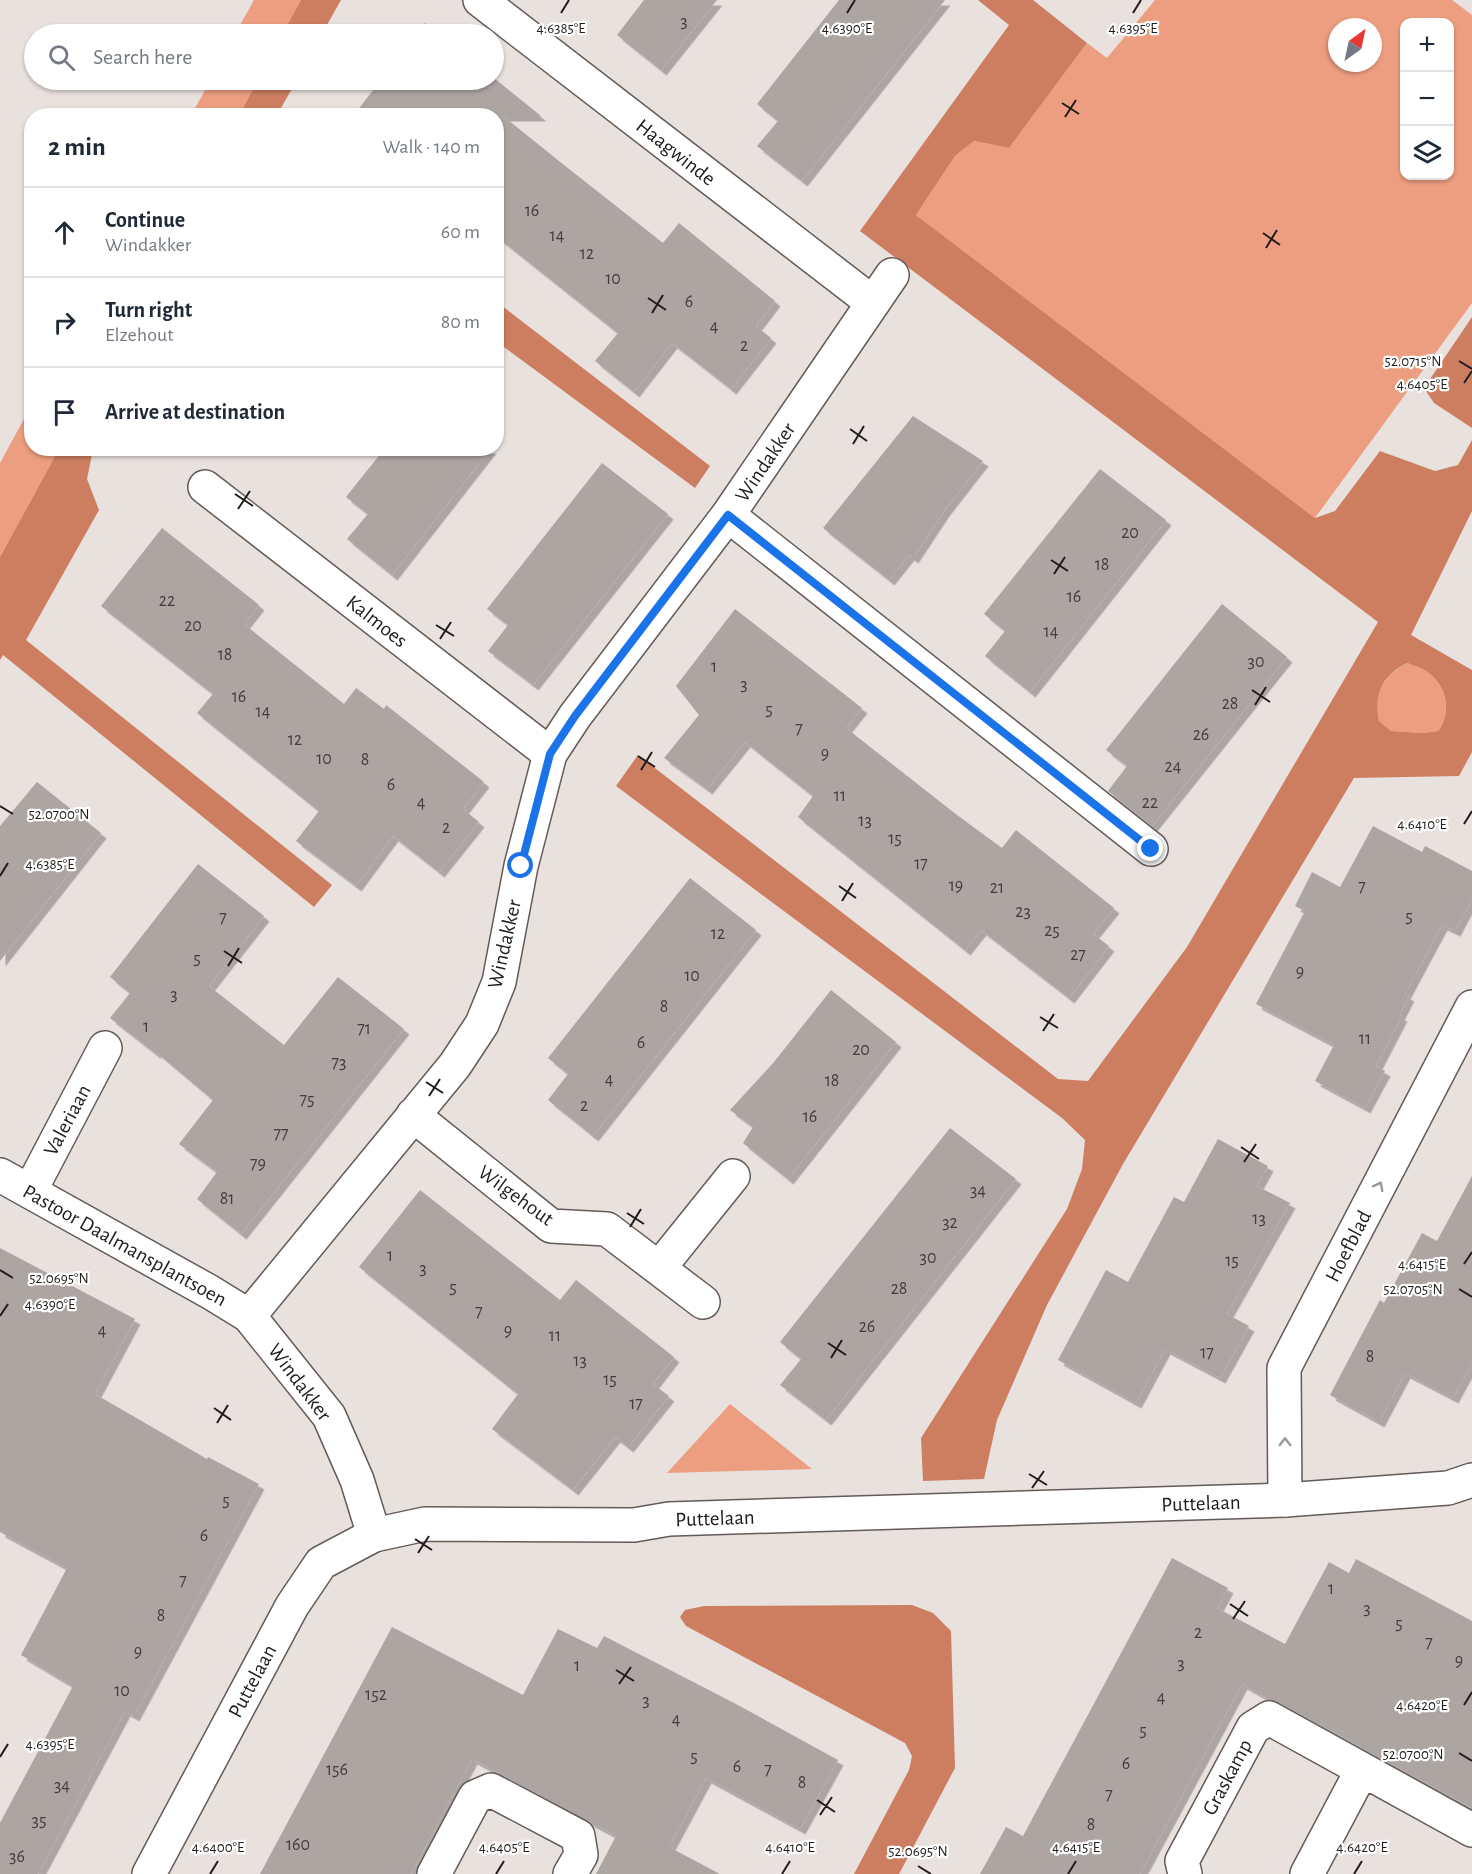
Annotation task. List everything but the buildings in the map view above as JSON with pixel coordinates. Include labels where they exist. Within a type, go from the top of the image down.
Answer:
[{"type":"street","name":"Haagwinde","points":[[480,0],[873,303]]},
{"type":"street","name":"Windakker","points":[[374,1535],[357,1480],[329,1416],[249,1316],[455,1065],[482,1024],[499,982],[521,866],[550,754],[582,707],[728,515],[892,275]]},
{"type":"street","name":"Kalmoes","points":[[205,487],[550,754]]},
{"type":"street","points":[[728,515],[1151,849]]},
{"type":"street","name":"Hoefblad","points":[[1285,1500],[1284,1368],[1472,1007]]},
{"type":"street","name":"Valeriaan","points":[[30,1191],[105,1048]]},
{"type":"street","name":"Wilgehout","points":[[412,1115],[551,1226],[607,1229],[703,1302]]},
{"type":"street","name":"Pastoor Daalmansplantsoen","points":[[0,1175],[249,1316]]},
{"type":"street","points":[[659,1268],[733,1176]]},
{"type":"street","name":"Puttelaan","points":[[149,1874],[292,1606],[321,1563],[374,1535],[425,1524],[634,1525],[669,1519],[1285,1500],[1448,1488],[1472,1480]]},
{"type":"street","name":"Graskamp","points":[[1185,1874],[1182,1861],[1253,1728],[1269,1718],[1472,1830]]},
{"type":"street","points":[[1307,1874],[1362,1770]]},
{"type":"street","points":[[434,1874],[475,1797],[490,1791],[578,1836],[581,1855],[570,1874]]},
{"type":"shaded area","points":[[254,0],[301,0],[288,24],[241,24]]},
{"type":"shaded area","points":[[301,0],[341,0],[328,24],[288,24]]},
{"type":"shaded area","points":[[978,0],[1033,0],[1087,43],[1009,148],[974,141],[955,156],[916,215],[1315,518],[1335,511],[1380,451],[1435,471],[1458,465],[1472,440],[1472,511],[1411,635],[1472,670],[1472,752],[1459,776],[1354,778],[1123,1164],[1047,1305],[997,1420],[984,1479],[923,1481],[921,1438],[1067,1209],[1082,1169],[1085,1140],[1062,1118],[616,786],[638,755],[1058,1079],[1088,1081],[1187,947],[1378,622],[860,231],[1009,25]],"holes":[[[1407,663],[1429,673],[1440,685],[1446,708],[1438,731],[1422,733],[1391,731],[1379,721],[1378,702],[1382,687],[1391,674]]]},
{"type":"shaded area","points":[[1155,0],[1452,0],[1472,15],[1472,303],[1315,518],[916,215],[955,156],[974,141],[1009,148],[1087,43],[1107,58]]},
{"type":"shaded area","points":[[205,90],[253,90],[243,108],[195,108]]},
{"type":"shaded area","points":[[253,90],[291,90],[281,108],[243,108]]},
{"type":"shaded area","points":[[504,307],[710,466],[695,488],[504,347]]},
{"type":"shaded area","points":[[1472,317],[1472,428],[1434,403],[1424,388]]},
{"type":"shaded area","points":[[24,419],[24,456],[55,456],[0,557],[0,463]]},
{"type":"shaded area","points":[[55,456],[92,456],[87,479],[99,510],[26,640],[332,885],[314,907],[3,655],[0,660],[0,557]]},
{"type":"shaded area","points":[[1407,663],[1428,672],[1440,685],[1446,708],[1438,731],[1422,733],[1391,731],[1379,721],[1378,703],[1382,687],[1391,674]]},
{"type":"shaded area","points":[[730,1404],[812,1469],[667,1473]]},
{"type":"shaded area","points":[[912,1605],[933,1613],[951,1631],[955,1768],[899,1874],[854,1874],[909,1770],[912,1756],[905,1743],[686,1626],[680,1617],[685,1610],[704,1606]]},
{"type":"route","points":[[521,866],[550,754],[575,716],[728,515],[1151,849]]}]
